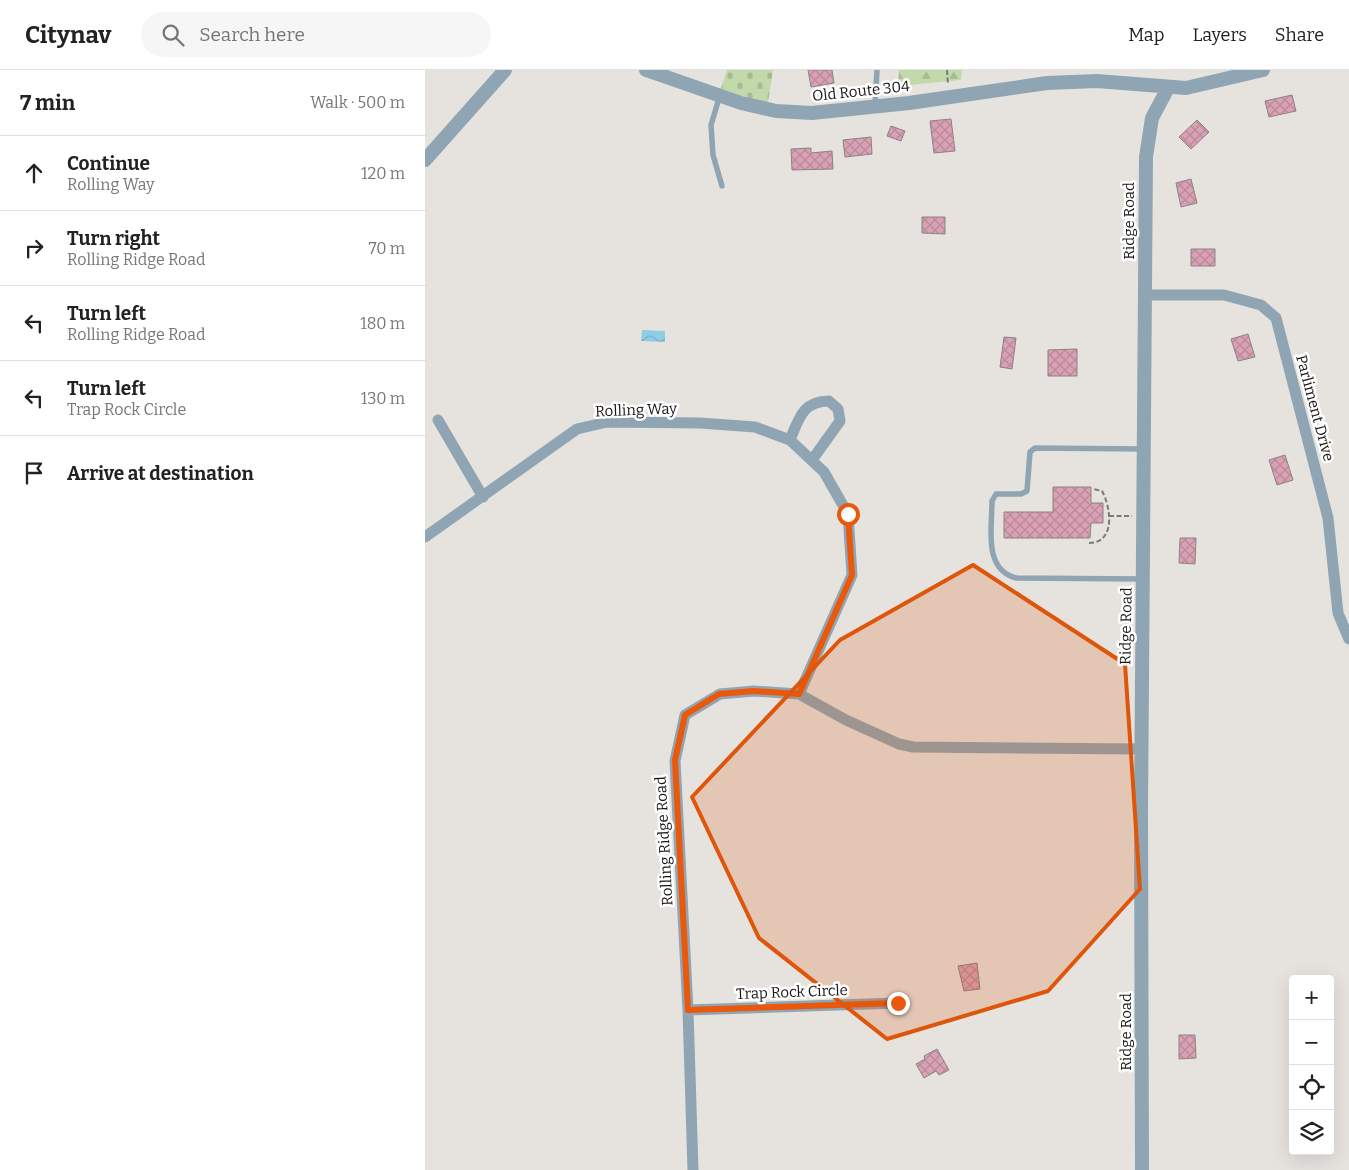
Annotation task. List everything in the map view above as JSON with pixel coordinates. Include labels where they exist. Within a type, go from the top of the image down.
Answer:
[{"type":"street","points":[[425,160],[505,70]]},
{"type":"street","name":"Old Route 304","points":[[646,70],[719,95],[776,111],[812,113],[875,107],[1061,82],[1103,82],[1168,88],[1195,86],[1263,70]]},
{"type":"street","name":"Ridge Road","points":[[1142,1170],[1141,749],[1147,144],[1155,112],[1168,88]]},
{"type":"street","name":"Parliment Drive","points":[[1145,295],[1224,295],[1261,305],[1276,318],[1328,518],[1338,613],[1349,639]]},
{"type":"street","points":[[790,440],[805,409],[814,400],[829,400],[837,409],[840,421],[812,460]]},
{"type":"street","points":[[438,420],[483,497]]},
{"type":"street","name":"Rolling Way","points":[[425,537],[577,428],[607,422],[700,423],[755,427],[790,440],[825,472],[848,514],[852,575],[799,694]]},
{"type":"street","name":"Rolling Ridge Road","points":[[693,1170],[688,1010],[675,760],[685,715],[719,694],[754,691],[799,694],[855,724],[899,744],[918,748],[1141,749]]},
{"type":"street","name":"Trap Rock Circle","points":[[688,1010],[898,1003]]},
{"type":"lane","points":[[875,107],[877,70]]},
{"type":"lane","points":[[719,95],[711,125],[713,154],[722,186]]},
{"type":"lane","points":[[1143,579],[1010,577],[1001,572],[995,562],[992,537],[993,498],[997,494],[1021,494],[1027,491],[1032,450],[1144,449]]},
{"type":"path","points":[[947,70],[949,97]]},
{"type":"path","points":[[1089,543],[1096,543],[1104,538],[1108,532],[1109,516],[1106,498],[1102,491],[1093,489]]},
{"type":"path","points":[[1109,516],[1143,517]]},
{"type":"highlighted area","points":[[973,565],[1125,664],[1140,889],[1048,991],[887,1039],[759,938],[692,797],[840,640]]},
{"type":"green space","points":[[727,70],[773,70],[768,103],[720,91]]},
{"type":"green space","points":[[899,70],[962,70],[961,80],[898,86]]},
{"type":"water","points":[[642,330],[665,331],[665,342],[641,341]]},
{"type":"building","points":[[808,70],[832,70],[834,83],[811,87]]},
{"type":"building","points":[[1292,95],[1296,111],[1269,117],[1265,101]]},
{"type":"building","points":[[951,119],[955,151],[934,153],[930,121]]},
{"type":"building","points":[[1197,120],[1209,132],[1191,149],[1179,137]]},
{"type":"building","points":[[891,126],[905,131],[901,141],[887,136]]},
{"type":"building","points":[[871,137],[872,154],[845,157],[843,140]]},
{"type":"building","points":[[811,148],[811,153],[832,151],[833,169],[792,170],[791,149]]},
{"type":"building","points":[[1191,179],[1197,203],[1181,207],[1176,183]]},
{"type":"building","points":[[922,217],[945,217],[945,234],[922,233]]},
{"type":"building","points":[[1191,249],[1215,249],[1215,266],[1191,266]]},
{"type":"building","points":[[1248,334],[1255,357],[1238,361],[1231,339]]},
{"type":"building","points":[[1004,337],[1016,338],[1012,369],[1000,367]]},
{"type":"building","points":[[1077,349],[1077,376],[1048,376],[1048,350]]},
{"type":"building","points":[[1285,455],[1293,480],[1277,485],[1269,460]]},
{"type":"building","points":[[1053,487],[1091,487],[1091,503],[1103,503],[1103,523],[1091,523],[1090,538],[1004,538],[1004,512],[1053,512]]},
{"type":"building","points":[[1180,538],[1196,538],[1195,564],[1179,563]]},
{"type":"building","points":[[977,963],[980,989],[964,991],[958,966]]},
{"type":"building","points":[[1179,1035],[1195,1035],[1196,1058],[1179,1059]]},
{"type":"building","points":[[937,1049],[949,1070],[939,1075],[936,1071],[924,1078],[916,1064],[925,1059],[924,1056]]},
{"type":"route","points":[[848,514],[852,575],[799,694],[754,691],[719,694],[685,715],[675,760],[688,1010],[898,1003]]}]
